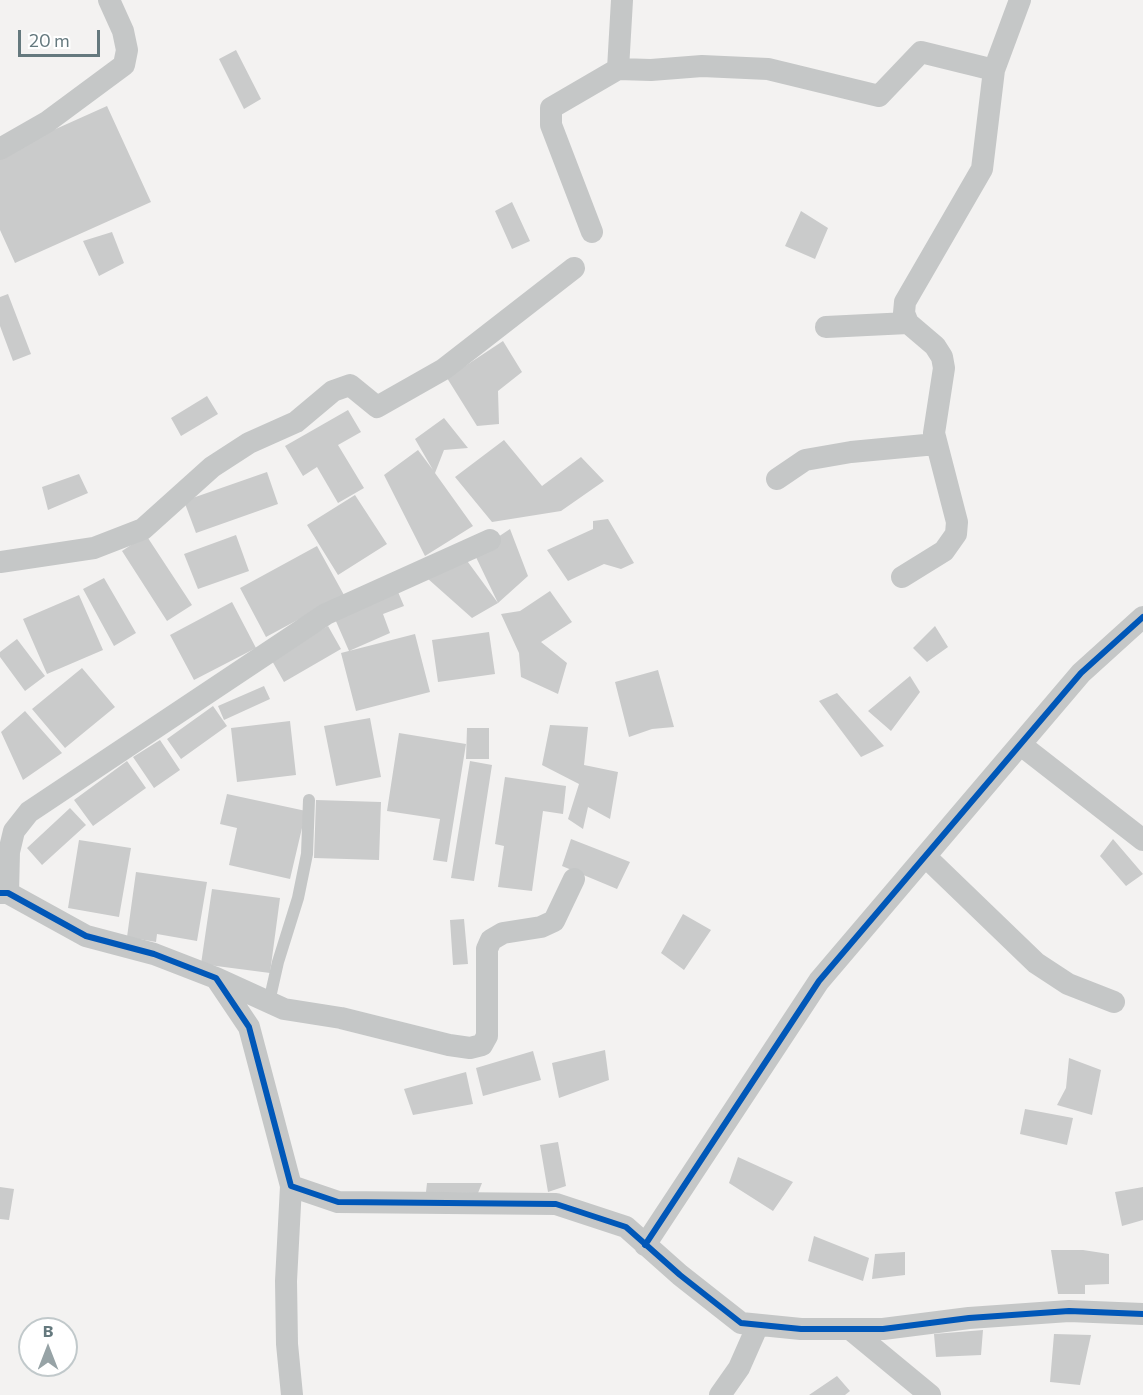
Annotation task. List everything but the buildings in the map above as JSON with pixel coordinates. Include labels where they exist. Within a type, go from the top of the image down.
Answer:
[{"type":"street","points":[[0,149],[47,122],[124,65],[127,50],[123,31],[109,0]]},
{"type":"street","points":[[618,69],[622,0]]},
{"type":"street","points":[[902,577],[944,551],[956,534],[954,507],[934,433],[944,368],[942,357],[935,346],[908,323],[904,313],[909,292],[969,197],[982,169],[994,70],[1020,0]]},
{"type":"street","points":[[592,232],[551,125],[551,108],[618,69],[651,70],[702,66],[768,69],[879,96],[921,52],[994,70]]},
{"type":"street","points":[[0,562],[94,548],[143,529],[212,467],[249,443],[296,422],[333,391],[350,385],[377,407],[397,397],[444,369],[574,268]]},
{"type":"street","points":[[826,327],[908,323]]},
{"type":"street","points":[[777,478],[805,460],[851,452],[936,444]]},
{"type":"street","points":[[490,540],[326,614],[29,812],[14,831],[4,893],[86,936],[154,954],[216,978],[284,1009],[341,1018],[417,1039],[470,1048],[482,1045],[486,1036],[487,949],[491,940],[503,933],[541,927],[554,921],[574,879]]},
{"type":"street","points":[[645,1245],[819,981],[1081,673],[1143,616]]},
{"type":"street","points":[[1021,745],[1143,840]]},
{"type":"street","points":[[926,857],[1036,963],[1068,984],[1114,1002]]},
{"type":"street","points":[[216,978],[249,1027],[291,1186],[286,1281],[287,1344],[292,1395]]},
{"type":"street","points":[[291,1186],[338,1202],[556,1204],[626,1227],[741,1323],[884,1329],[969,1318],[1069,1311],[1143,1314]]},
{"type":"street","points":[[720,1395],[739,1368],[758,1325]]},
{"type":"street","points":[[850,1329],[930,1395]]},
{"type":"lane","points":[[269,1002],[278,962],[298,898],[307,854],[309,800]]},
{"type":"cycle path","points":[[645,1245],[819,981],[1081,673],[1143,617]]},
{"type":"cycle path","points":[[0,893],[8,893],[86,936],[154,954],[216,978],[249,1027],[291,1186],[338,1202],[556,1204],[626,1227],[680,1275],[741,1323],[801,1329],[883,1329],[969,1318],[1069,1311],[1143,1314]]}]
